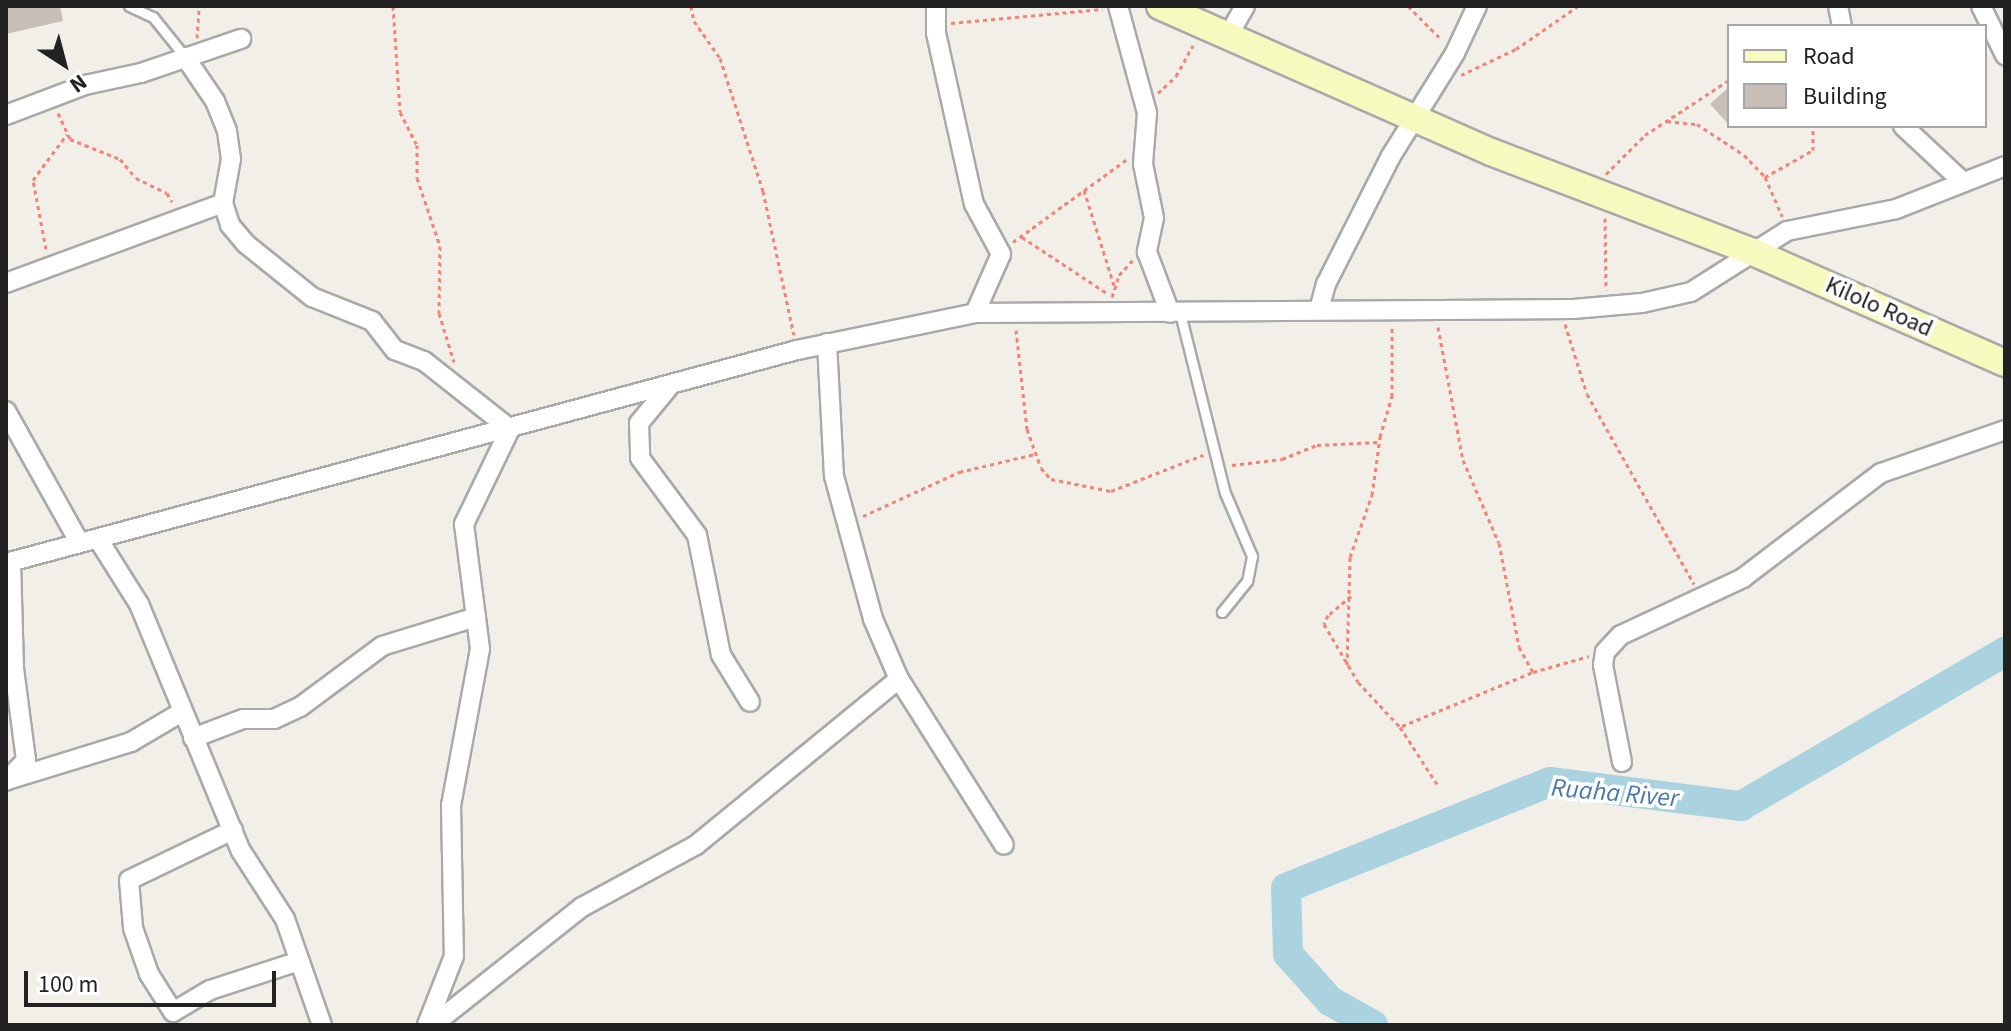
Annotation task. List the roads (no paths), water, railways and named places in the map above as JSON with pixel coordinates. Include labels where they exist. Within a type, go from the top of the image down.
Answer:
[{"type":"main road","name":"Kilolo Road","points":[[1160,6],[1602,196],[1753,252],[2005,363]]},
{"type":"street","points":[[1229,34],[1245,6]]},
{"type":"street","points":[[1319,310],[1326,284],[1414,117],[1455,53],[1477,6]]},
{"type":"street","points":[[1981,6],[2005,55]]},
{"type":"street","points":[[1118,7],[1144,104],[1143,151],[1154,218],[1147,252],[1175,313]]},
{"type":"street","points":[[936,14],[974,204],[999,250],[994,279],[975,313]]},
{"type":"street","points":[[6,115],[51,97],[241,39]]},
{"type":"street","points":[[190,55],[227,131],[231,159],[223,203],[230,225],[246,244],[326,304],[350,308],[372,321],[395,350],[424,361],[510,429]]},
{"type":"street","points":[[1905,128],[1963,182]]},
{"type":"street","points":[[6,781],[26,760],[14,669],[8,562],[78,540],[98,539],[797,350],[975,313],[1113,305],[1175,313],[1391,308],[1560,309],[1602,307],[1691,292],[1787,231],[1866,217],[2005,166]]},
{"type":"street","points":[[6,283],[53,270],[223,203]]},
{"type":"street","points":[[827,343],[834,476],[868,606],[899,679],[1004,845]]},
{"type":"street","points":[[670,386],[639,423],[640,458],[697,535],[721,655],[750,702]]},
{"type":"street","points":[[6,411],[78,540]]},
{"type":"street","points":[[427,1025],[454,956],[451,805],[480,649],[466,513],[510,429]]},
{"type":"street","points":[[1622,762],[1605,652],[1621,635],[1704,598],[1774,556],[1881,473],[2005,430]]},
{"type":"street","points":[[98,539],[139,604],[233,830],[285,919],[322,1025]]},
{"type":"street","points":[[193,738],[243,719],[274,719],[300,707],[382,646],[476,617]]},
{"type":"street","points":[[433,1025],[582,907],[696,845],[899,679]]},
{"type":"street","points":[[6,781],[131,742],[182,712]]},
{"type":"street","points":[[233,830],[129,880],[133,928],[149,974],[173,1012],[210,990],[299,961]]},
{"type":"lane","points":[[129,6],[153,17],[190,55]]},
{"type":"lane","points":[[1175,313],[1217,449],[1222,477],[1253,567],[1222,612]]},
{"type":"waterway","name":"Ruaha River","points":[[1373,1025],[1330,1001],[1288,954],[1286,888],[1550,782],[1741,806],[2005,652]]}]
